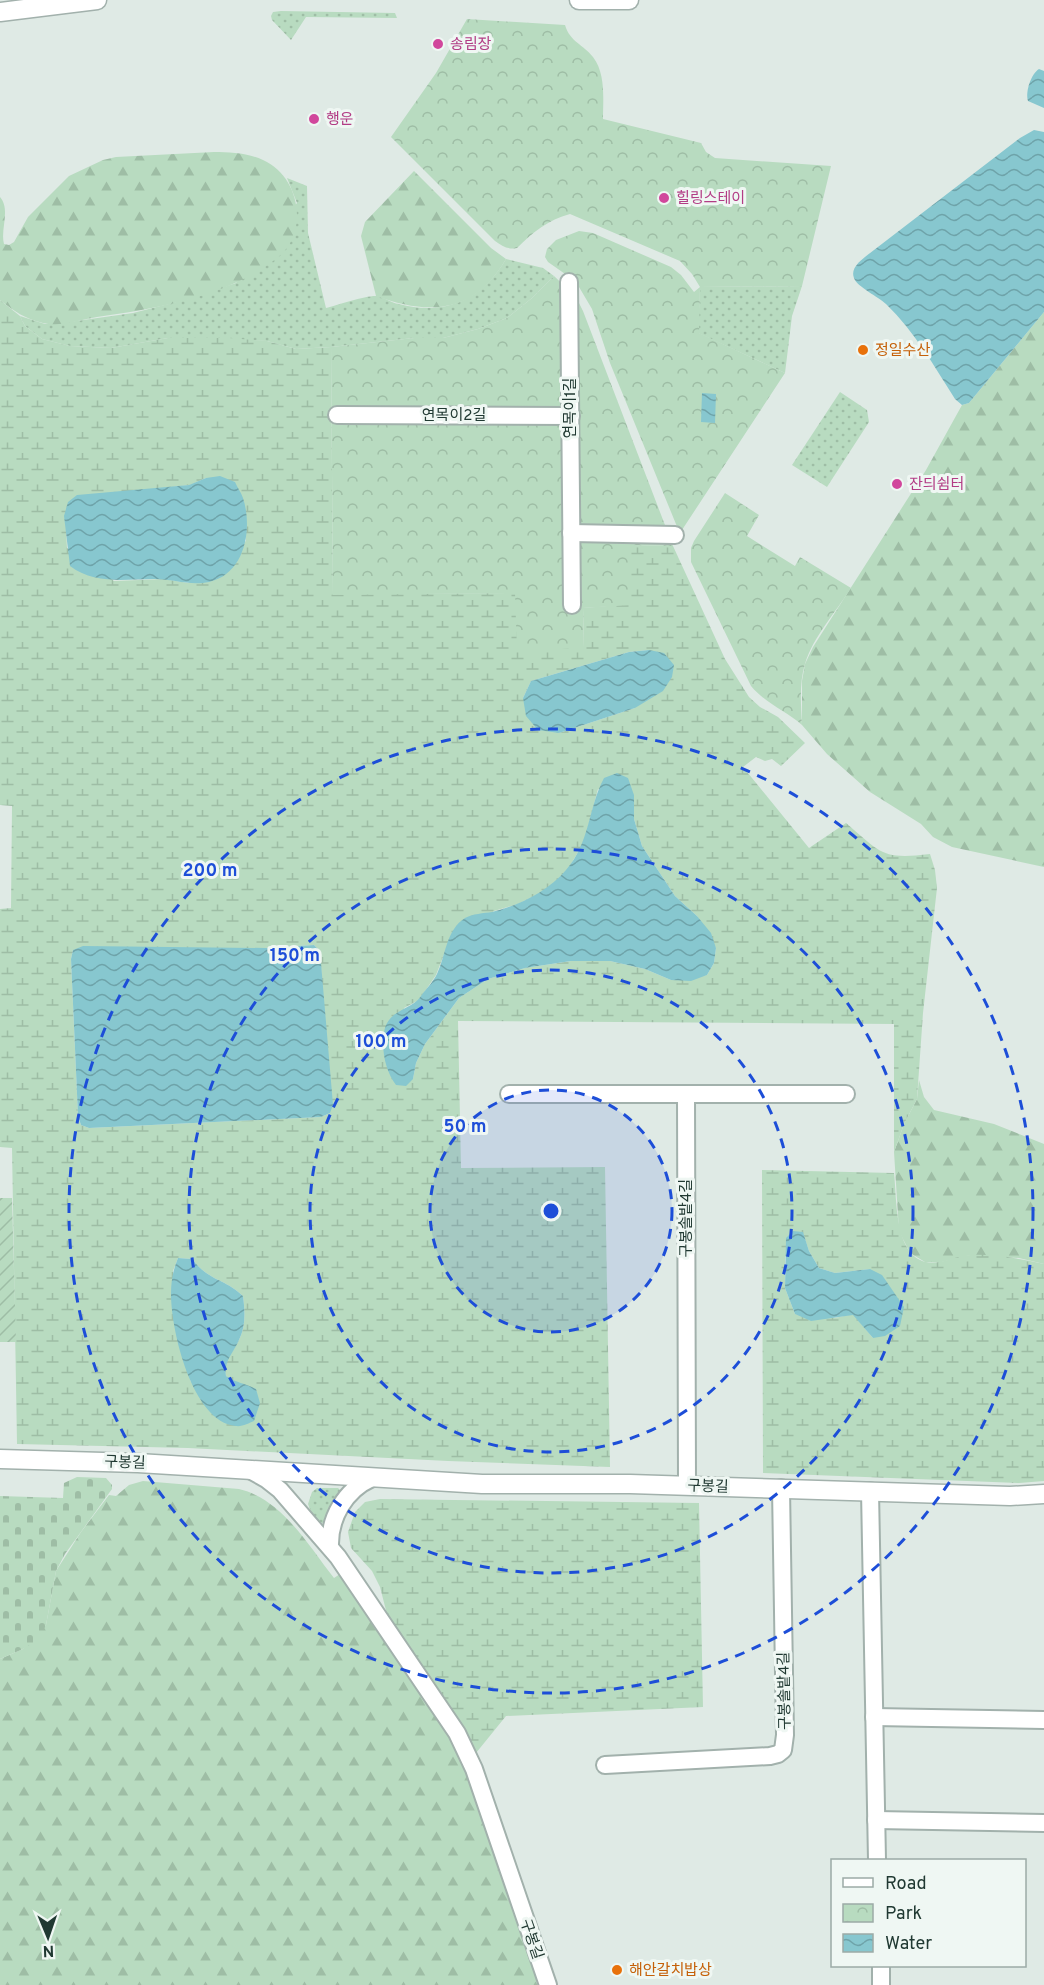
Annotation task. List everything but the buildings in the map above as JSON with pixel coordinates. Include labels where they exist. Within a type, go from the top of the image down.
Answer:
[{"type":"street","points":[[0,12],[97,0]]},
{"type":"street","points":[[579,0],[629,0]]},
{"type":"street","name":"연목이1길","points":[[569,282],[572,605]]},
{"type":"street","name":"연목이2길","points":[[337,415],[571,416]]},
{"type":"street","points":[[572,533],[675,535]]},
{"type":"street","points":[[509,1094],[846,1094]]},
{"type":"street","name":"구봉솔밭4길","points":[[686,1094],[687,1485]]},
{"type":"street","name":"구봉길","points":[[0,1460],[126,1462],[482,1484],[687,1485],[1010,1496],[1044,1494]]},
{"type":"street","name":"구봉길","points":[[249,1469],[280,1490],[330,1547],[446,1716],[466,1751],[548,1985]]},
{"type":"street","points":[[330,1547],[333,1525],[342,1504],[354,1488],[372,1478]]},
{"type":"street","name":"구봉솔밭4길","points":[[605,1765],[770,1756],[783,1750],[785,1735],[781,1488]]},
{"type":"street","points":[[870,1491],[877,1859]]},
{"type":"street","points":[[874,1718],[1044,1720]]},
{"type":"street","points":[[876,1820],[1044,1823]]},
{"type":"street","points":[[881,1967],[881,1985]]},
{"type":"green space","points":[[273,12],[395,13],[397,18],[306,17],[291,40],[272,20]]},
{"type":"green space","points":[[467,19],[565,25],[573,39],[593,57],[600,71],[603,87],[603,119],[701,143],[706,152],[715,158],[831,166],[802,286],[700,287],[680,261],[570,214],[541,227],[517,248],[508,248],[495,241],[391,137],[436,73]]},
{"type":"green space","points":[[214,152],[239,153],[263,160],[276,168],[285,179],[292,191],[297,220],[294,234],[287,247],[277,258],[236,282],[191,299],[70,323],[50,324],[37,321],[20,314],[0,300],[0,197],[5,208],[4,244],[9,245],[14,242],[28,217],[69,176],[103,160],[116,157]]},
{"type":"green space","points":[[414,171],[491,248],[506,259],[494,277],[480,290],[465,300],[450,305],[415,306],[376,296],[361,236],[365,222]]},
{"type":"green space","points":[[287,178],[307,186],[308,233],[326,308],[372,296],[416,307],[447,306],[474,294],[486,285],[506,259],[543,268],[554,276],[507,318],[478,329],[443,338],[414,338],[296,349],[267,341],[168,338],[111,348],[70,346],[42,339],[25,326],[20,316],[45,324],[133,313],[188,299],[236,283],[297,203]]},
{"type":"green space","points":[[579,231],[593,233],[671,267],[681,275],[694,292],[700,287],[699,333],[785,373],[682,530],[678,529],[610,363],[592,309],[579,287],[545,257],[547,249],[556,240]]},
{"type":"green space","points":[[554,276],[576,297],[583,311],[673,546],[631,545],[631,605],[583,608],[584,648],[517,651],[515,593],[333,595],[331,347],[414,338],[443,338],[478,329],[507,318]]},
{"type":"green space","points":[[802,286],[792,316],[785,373],[698,333],[700,287]]},
{"type":"green space","points":[[0,300],[20,316],[25,326],[42,339],[70,346],[111,348],[168,338],[229,338],[267,341],[296,349],[331,347],[333,594],[516,593],[584,648],[583,608],[631,604],[631,545],[673,546],[725,659],[749,697],[760,707],[778,717],[805,743],[781,766],[772,759],[765,761],[756,757],[743,767],[809,848],[846,823],[883,852],[902,856],[930,854],[937,888],[923,1013],[917,1099],[904,1124],[894,1152],[894,1024],[458,1021],[461,1168],[605,1167],[610,1467],[188,1448],[17,1444],[12,1148],[0,1147],[0,909],[11,908],[12,806],[0,805]],"holes":[[[206,478],[243,499],[246,541],[188,583],[164,579],[114,581],[67,548],[66,529],[164,488],[190,485]],[[649,650],[635,708],[559,733],[523,698],[531,681],[629,652]],[[598,789],[634,795],[634,819],[642,846],[675,896],[697,916],[716,948],[714,963],[707,975],[671,980],[645,969],[610,961],[571,961],[525,968],[488,979],[459,998],[425,1044],[416,1063],[413,1079],[404,1008],[419,1000],[436,975],[446,949],[494,911],[518,904],[547,890],[568,869],[584,842]],[[314,945],[320,951],[330,1113],[321,1117],[89,1128],[81,1125],[78,1116],[71,959],[73,950],[266,948]],[[178,1258],[192,1259],[205,1272],[236,1290],[243,1296],[244,1302],[243,1329],[226,1365],[226,1376],[235,1383],[191,1382],[185,1364],[173,1271]]]},
{"type":"green space","points":[[1044,312],[1044,867],[952,847],[933,837],[921,824],[870,792],[827,754],[802,725],[802,681],[805,664],[813,647],[926,470],[962,405],[969,403]]},
{"type":"green space","points":[[840,392],[867,410],[869,422],[827,487],[792,465]]},
{"type":"green space","points":[[725,493],[759,515],[747,536],[795,566],[800,557],[851,588],[819,634],[805,664],[801,686],[802,725],[751,686],[691,562],[691,548],[694,541]]},
{"type":"green space","points":[[919,1080],[924,1097],[934,1110],[994,1124],[1044,1144],[1044,1264],[1019,1258],[970,1255],[942,1262],[925,1262],[910,1253],[899,1231],[894,1152],[904,1124],[917,1099]]},
{"type":"green space","points":[[762,1170],[894,1173],[899,1224],[908,1249],[916,1257],[932,1263],[965,1255],[989,1255],[1044,1264],[1044,1481],[1019,1483],[763,1473]],"holes":[[[803,1233],[809,1251],[819,1268],[835,1273],[870,1269],[873,1338],[853,1314],[835,1318],[795,1314],[785,1288],[785,1257]]]},
{"type":"green space","points":[[0,1198],[12,1198],[16,1342],[0,1342]]},
{"type":"green space","points":[[77,1477],[106,1478],[112,1485],[112,1489],[65,1554],[56,1571],[46,1625],[39,1639],[0,1659],[0,1496],[63,1498],[64,1483]]},
{"type":"green space","points":[[143,1481],[239,1489],[254,1494],[268,1502],[293,1525],[334,1578],[340,1574],[447,1730],[463,1760],[541,1985],[0,1985],[0,1659],[23,1649],[46,1625],[56,1571],[81,1532],[109,1495],[116,1496],[129,1485]]},
{"type":"green space","points":[[317,1488],[338,1488],[342,1492],[327,1524],[317,1520],[308,1504],[312,1492]]},
{"type":"green space","points":[[380,1499],[699,1503],[703,1707],[506,1716],[476,1753],[435,1688],[389,1622],[380,1587],[372,1571],[351,1548],[348,1532],[355,1512],[365,1502]]},
{"type":"water","points":[[1039,69],[1044,71],[1044,108],[1028,101],[1027,97],[1031,79]]},
{"type":"water","points":[[1034,130],[1044,132],[1044,312],[969,403],[962,405],[955,399],[906,326],[883,301],[856,281],[853,274],[854,269],[867,255],[1020,138]]},
{"type":"water","points":[[702,393],[716,394],[715,423],[701,422]]},
{"type":"water","points":[[220,476],[235,482],[243,498],[247,523],[243,549],[238,560],[231,570],[221,577],[209,582],[195,583],[161,579],[110,580],[90,576],[70,566],[64,516],[68,502],[77,495],[189,485],[206,478]]},
{"type":"water","points":[[649,650],[664,653],[674,665],[672,677],[663,691],[635,708],[559,733],[538,730],[526,716],[523,698],[531,681],[629,652]]},
{"type":"water","points":[[617,773],[628,778],[634,795],[634,819],[642,846],[675,896],[697,916],[711,933],[716,948],[714,963],[707,975],[691,981],[671,980],[645,969],[610,961],[571,961],[525,968],[488,979],[459,998],[425,1044],[416,1063],[413,1079],[406,1086],[396,1085],[389,1074],[384,1054],[384,1033],[390,1019],[417,1001],[434,980],[450,936],[459,923],[471,916],[513,906],[542,891],[559,878],[574,860],[580,848],[604,778]]},
{"type":"water","points":[[314,945],[320,951],[333,1105],[330,1113],[321,1117],[89,1128],[81,1125],[78,1116],[71,959],[73,950],[83,946],[266,948]]},
{"type":"water","points":[[793,1231],[803,1232],[809,1251],[819,1268],[835,1273],[870,1269],[882,1275],[904,1307],[900,1326],[885,1336],[873,1338],[853,1315],[811,1321],[795,1314],[785,1288],[786,1238]]},
{"type":"water","points":[[178,1258],[192,1259],[205,1272],[243,1296],[243,1329],[228,1361],[226,1376],[256,1389],[260,1403],[254,1421],[245,1425],[236,1426],[221,1421],[207,1409],[187,1372],[180,1351],[172,1310],[172,1280]]},
{"type":"place","name":"송림장","points":[[438,44]]},
{"type":"place","name":"행운","points":[[314,119]]},
{"type":"place","name":"힐링스테이","points":[[664,198]]},
{"type":"place","name":"정일수산","points":[[863,350]]},
{"type":"place","name":"잔듸쉼터","points":[[897,484]]},
{"type":"place","name":"해안갈치밥상","points":[[617,1970]]}]
